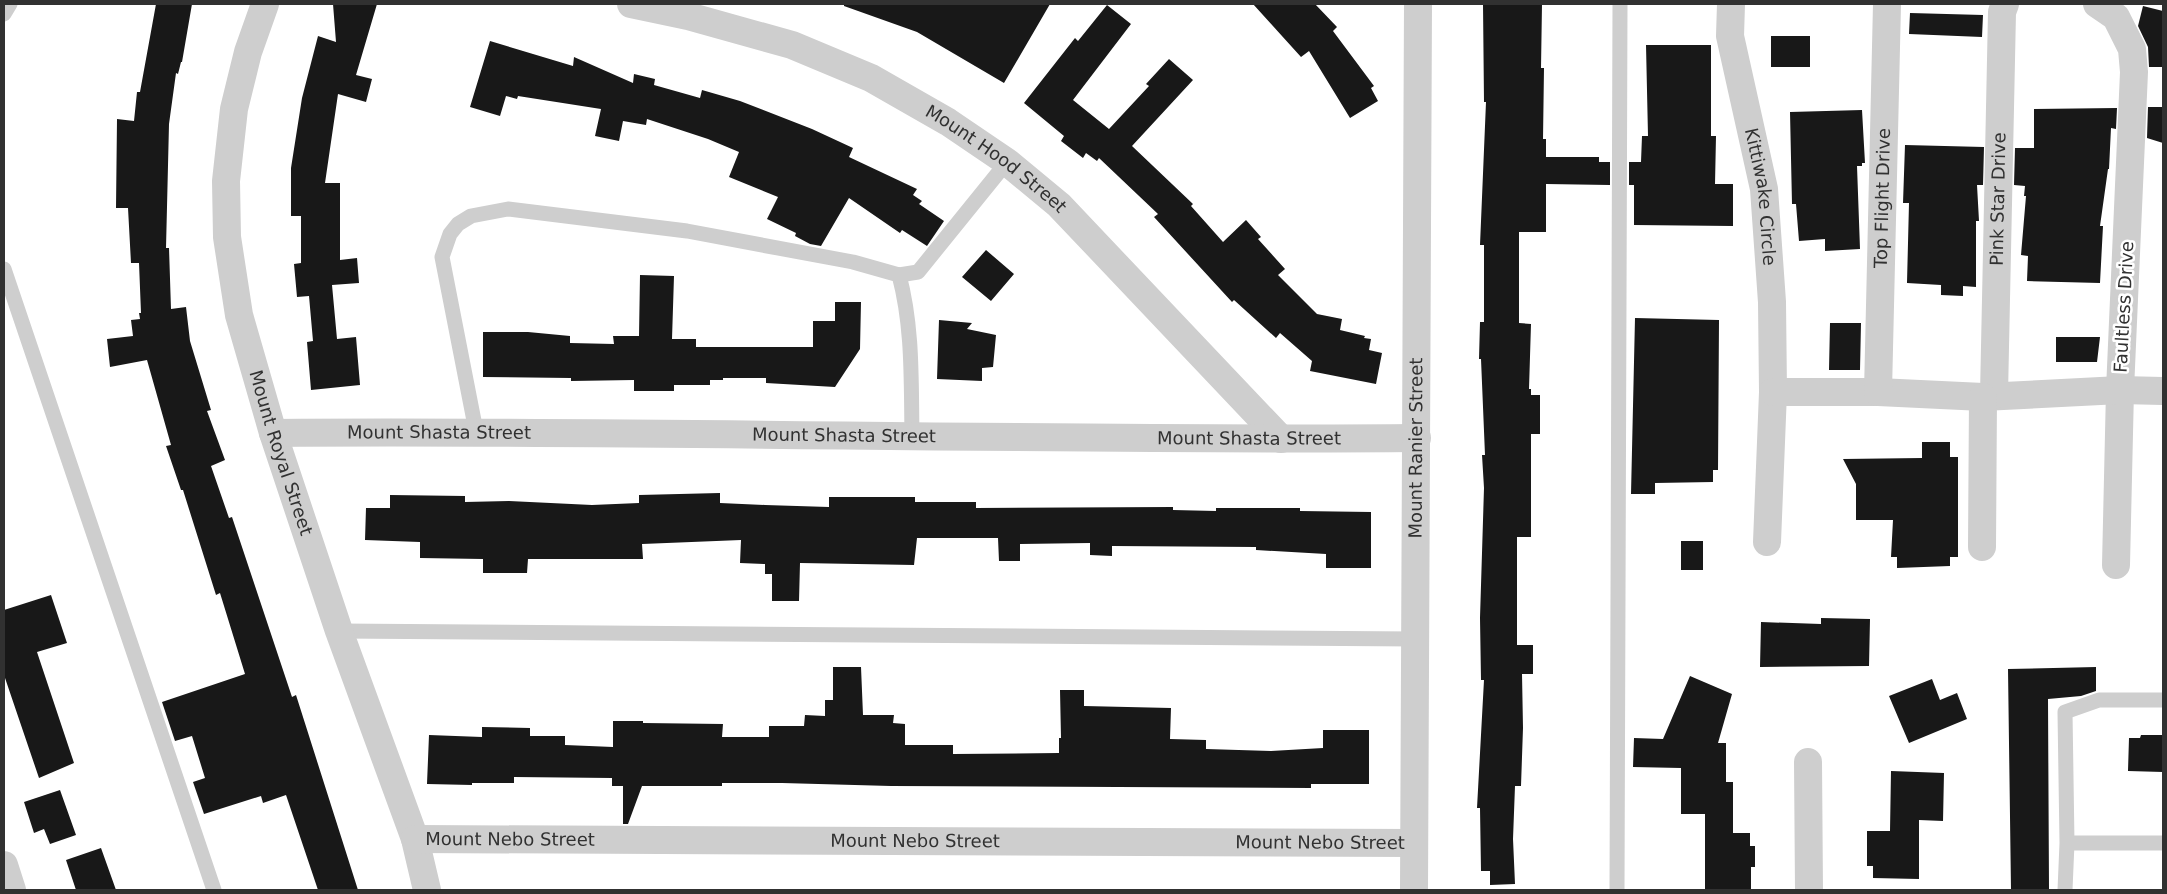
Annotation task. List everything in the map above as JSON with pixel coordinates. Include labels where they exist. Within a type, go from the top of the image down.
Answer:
[{"type":"street","name":"Mount Royal Street","points":[[265,4],[248,52],[234,109],[226,181],[227,237],[238,315],[272,433],[339,631],[415,839],[427,890]]},
{"type":"street","name":"Mount Hood Street","points":[[631,4],[688,16],[792,45],[871,78],[948,122],[1007,162],[1059,205],[1281,439]]},
{"type":"street","name":"Kittiwake Circle","points":[[1731,4],[1730,36],[1764,188],[1772,302],[1773,392],[1767,542]]},
{"type":"street","name":"Top Flight Drive","points":[[1878,392],[1887,4]]},
{"type":"street","name":"Pink Star Drive","points":[[1982,547],[2002,12],[2005,4]]},
{"type":"street","name":"Faultless Drive","points":[[2097,4],[2116,18],[2132,49],[2134,72],[2120,390],[2116,564]]},
{"type":"street","name":"Mount Ranier Street","points":[[1414,890],[1417,438],[1415,7]]},
{"type":"street","points":[[1773,392],[1878,392],[1989,396],[2120,390],[2163,391]]},
{"type":"street","name":"Mount Shasta Street","points":[[272,433],[476,431],[1281,439],[1417,438]]},
{"type":"street","points":[[1808,762],[1809,890]]},
{"type":"street","name":"Mount Nebo Street","points":[[415,839],[1414,843]]},
{"type":"street","points":[[4,865],[12,890]]},
{"type":"lane","points":[[4,14],[10,4]]},
{"type":"lane","points":[[1617,890],[1620,4]]},
{"type":"lane","points":[[476,431],[442,257],[450,234],[458,224],[471,216],[508,209],[687,231],[853,262],[899,275],[918,272],[1007,162]]},
{"type":"lane","points":[[4,268],[214,890]]},
{"type":"lane","points":[[899,275],[905,298],[910,334],[912,435]]},
{"type":"lane","points":[[339,631],[1416,639]]},
{"type":"lane","points":[[2065,890],[2067,843],[2065,712],[2099,700],[2163,700]]},
{"type":"lane","points":[[2067,843],[2163,843]]},
{"type":"building","points":[[156,4],[192,4],[182,62],[178,74],[176,73],[169,124],[166,248],[169,248],[171,309],[186,307],[190,341],[211,410],[207,411],[225,460],[211,466],[229,518],[232,517],[292,697],[296,695],[358,890],[318,890],[286,795],[263,803],[261,796],[204,814],[193,782],[205,778],[192,736],[175,741],[162,702],[245,674],[220,593],[216,595],[183,490],[181,490],[166,446],[171,445],[147,360],[110,367],[107,339],[133,336],[131,320],[140,319],[139,313],[141,313],[139,263],[131,263],[128,208],[116,208],[117,119],[134,121],[137,92],[140,92]]},
{"type":"building","points":[[333,4],[377,4],[356,75],[372,79],[366,102],[338,94],[325,183],[340,183],[340,260],[357,258],[359,283],[332,285],[337,339],[356,337],[360,385],[311,390],[307,342],[313,341],[309,296],[297,297],[294,264],[301,263],[301,216],[291,216],[291,168],[302,98],[318,36],[336,42]]},
{"type":"building","points":[[844,4],[1050,4],[1004,83],[917,32],[844,6]]},
{"type":"building","points":[[1253,4],[1315,4],[1337,27],[1333,31],[1374,86],[1371,88],[1378,101],[1350,118],[1309,51],[1301,57]]},
{"type":"building","points":[[1483,4],[1542,4],[1541,68],[1544,68],[1543,139],[1546,139],[1546,157],[1599,157],[1599,162],[1610,162],[1610,185],[1546,184],[1546,232],[1519,232],[1519,323],[1531,324],[1529,389],[1531,389],[1531,395],[1540,395],[1540,434],[1531,434],[1531,537],[1517,537],[1517,645],[1533,645],[1533,674],[1522,674],[1521,786],[1515,786],[1513,839],[1515,884],[1490,885],[1490,871],[1481,871],[1480,808],[1477,808],[1484,680],[1481,680],[1480,618],[1484,488],[1482,455],[1485,455],[1481,359],[1479,359],[1480,322],[1484,322],[1484,245],[1480,245],[1486,102],[1484,102]]},
{"type":"building","points":[[1107,5],[1131,24],[1073,100],[1109,129],[1149,86],[1146,84],[1169,59],[1193,80],[1132,146],[1193,204],[1191,206],[1223,242],[1246,220],[1261,237],[1258,239],[1285,269],[1278,275],[1317,314],[1342,319],[1340,330],[1371,339],[1369,350],[1382,353],[1376,384],[1310,371],[1312,361],[1280,333],[1276,338],[1234,300],[1232,302],[1154,217],[1158,214],[1099,158],[1097,161],[1086,153],[1083,158],[1061,141],[1064,136],[1024,103],[1075,38],[1078,41]]},
{"type":"building","points":[[2143,6],[2163,11],[2163,67],[2149,67],[2148,47],[2138,26]]},
{"type":"building","points":[[1910,13],[1983,15],[1982,37],[1909,34]]},
{"type":"building","points":[[1771,36],[1810,36],[1810,67],[1771,67]]},
{"type":"building","points":[[490,41],[573,66],[574,57],[633,83],[634,74],[655,79],[654,85],[700,98],[702,90],[740,101],[812,129],[853,148],[849,157],[917,189],[913,195],[922,201],[919,204],[944,221],[927,246],[902,230],[900,233],[849,198],[821,246],[810,244],[795,236],[796,233],[767,219],[778,197],[729,177],[739,152],[708,139],[647,119],[646,125],[623,121],[619,141],[595,136],[601,109],[518,96],[517,99],[506,96],[500,116],[470,107]]},
{"type":"building","points":[[1646,45],[1711,45],[1711,136],[1716,136],[1715,184],[1733,184],[1733,226],[1634,225],[1634,185],[1629,185],[1629,162],[1641,162],[1642,136],[1648,136]]},
{"type":"building","points":[[2148,107],[2163,107],[2163,143],[2147,138]]},
{"type":"building","points":[[2117,108],[2116,129],[2111,128],[2109,169],[2100,226],[2103,226],[2100,283],[2027,281],[2028,256],[2021,255],[2026,196],[2024,196],[2025,186],[2014,185],[2015,148],[2034,148],[2034,109]]},
{"type":"building","points":[[1862,110],[1865,163],[1862,163],[1862,166],[1857,166],[1860,249],[1825,251],[1825,239],[1799,241],[1796,204],[1792,204],[1790,112]]},
{"type":"building","points":[[1905,145],[1984,147],[1983,185],[1977,185],[1979,221],[1976,221],[1976,287],[1963,286],[1963,296],[1941,295],[1941,285],[1907,283],[1909,203],[1903,203]]},
{"type":"building","points":[[986,250],[1014,274],[991,301],[962,277]]},
{"type":"building","points":[[640,275],[674,276],[672,339],[696,339],[696,347],[813,347],[813,321],[835,321],[835,302],[861,302],[860,349],[835,387],[766,383],[766,378],[723,378],[723,380],[710,380],[710,385],[674,385],[674,391],[634,391],[634,380],[571,381],[571,378],[483,377],[483,332],[528,332],[570,336],[570,343],[614,344],[613,336],[639,336]]},
{"type":"building","points":[[1635,318],[1719,320],[1718,470],[1713,470],[1713,482],[1655,483],[1655,494],[1631,494]]},
{"type":"building","points":[[939,320],[972,323],[967,329],[996,335],[993,367],[982,368],[982,381],[937,379]]},
{"type":"building","points":[[1830,323],[1861,323],[1860,370],[1829,370]]},
{"type":"building","points":[[2056,337],[2100,337],[2097,362],[2056,362]]},
{"type":"building","points":[[1922,442],[1950,442],[1950,457],[1958,457],[1958,557],[1950,557],[1950,566],[1897,568],[1897,557],[1891,557],[1893,520],[1856,520],[1856,484],[1843,459],[1922,458]]},
{"type":"building","points":[[720,493],[720,503],[829,507],[829,497],[915,497],[915,502],[976,502],[976,508],[1173,507],[1173,510],[1216,511],[1216,508],[1300,508],[1300,511],[1371,512],[1371,568],[1326,568],[1326,554],[1256,550],[1256,547],[1112,546],[1112,556],[1090,555],[1090,543],[1020,544],[1020,561],[999,561],[998,538],[917,538],[914,565],[800,563],[799,601],[772,601],[772,574],[765,574],[765,564],[740,563],[741,540],[642,544],[643,559],[528,559],[527,573],[483,573],[483,559],[420,558],[420,542],[365,540],[366,508],[390,508],[390,495],[465,496],[465,502],[509,501],[592,505],[639,503],[639,495]]},
{"type":"building","points":[[1681,541],[1703,541],[1703,570],[1681,570]]},
{"type":"building","points":[[51,595],[67,643],[37,652],[74,763],[39,778],[4,675],[4,610]]},
{"type":"building","points":[[1821,618],[1870,619],[1869,666],[1760,667],[1761,622],[1821,624]]},
{"type":"building","points":[[833,667],[861,667],[863,715],[894,715],[893,723],[905,724],[905,745],[953,745],[953,754],[1059,753],[1059,738],[1061,738],[1060,690],[1084,690],[1084,706],[1171,708],[1170,739],[1206,740],[1206,749],[1271,751],[1323,748],[1323,730],[1369,730],[1369,784],[1311,784],[1311,788],[891,786],[782,783],[722,783],[722,786],[642,786],[628,824],[623,824],[623,786],[612,786],[612,778],[514,777],[514,783],[472,783],[472,785],[427,784],[429,735],[482,737],[482,727],[530,728],[530,736],[565,736],[565,745],[613,747],[613,721],[723,724],[722,737],[769,737],[769,726],[804,726],[805,715],[825,716],[825,700],[833,700]]},
{"type":"building","points":[[2096,667],[2096,691],[2081,696],[2048,699],[2049,890],[2011,890],[2008,669]]},
{"type":"building","points":[[1690,676],[1732,694],[1718,743],[1726,743],[1726,782],[1733,782],[1733,833],[1750,833],[1750,846],[1755,846],[1755,867],[1751,867],[1751,890],[1705,890],[1705,814],[1681,814],[1681,768],[1633,767],[1634,738],[1663,739]]},
{"type":"building","points":[[1932,679],[1940,700],[1957,693],[1967,719],[1909,743],[1889,696]]},
{"type":"building","points":[[2141,735],[2163,735],[2163,772],[2128,771],[2129,738],[2140,738]]},
{"type":"building","points":[[1891,771],[1944,773],[1943,821],[1919,820],[1919,879],[1873,878],[1873,866],[1867,866],[1867,831],[1890,831]]},
{"type":"building","points":[[60,790],[76,835],[50,844],[44,829],[34,833],[24,802]]},
{"type":"building","points":[[101,848],[116,890],[76,890],[66,860]]}]
